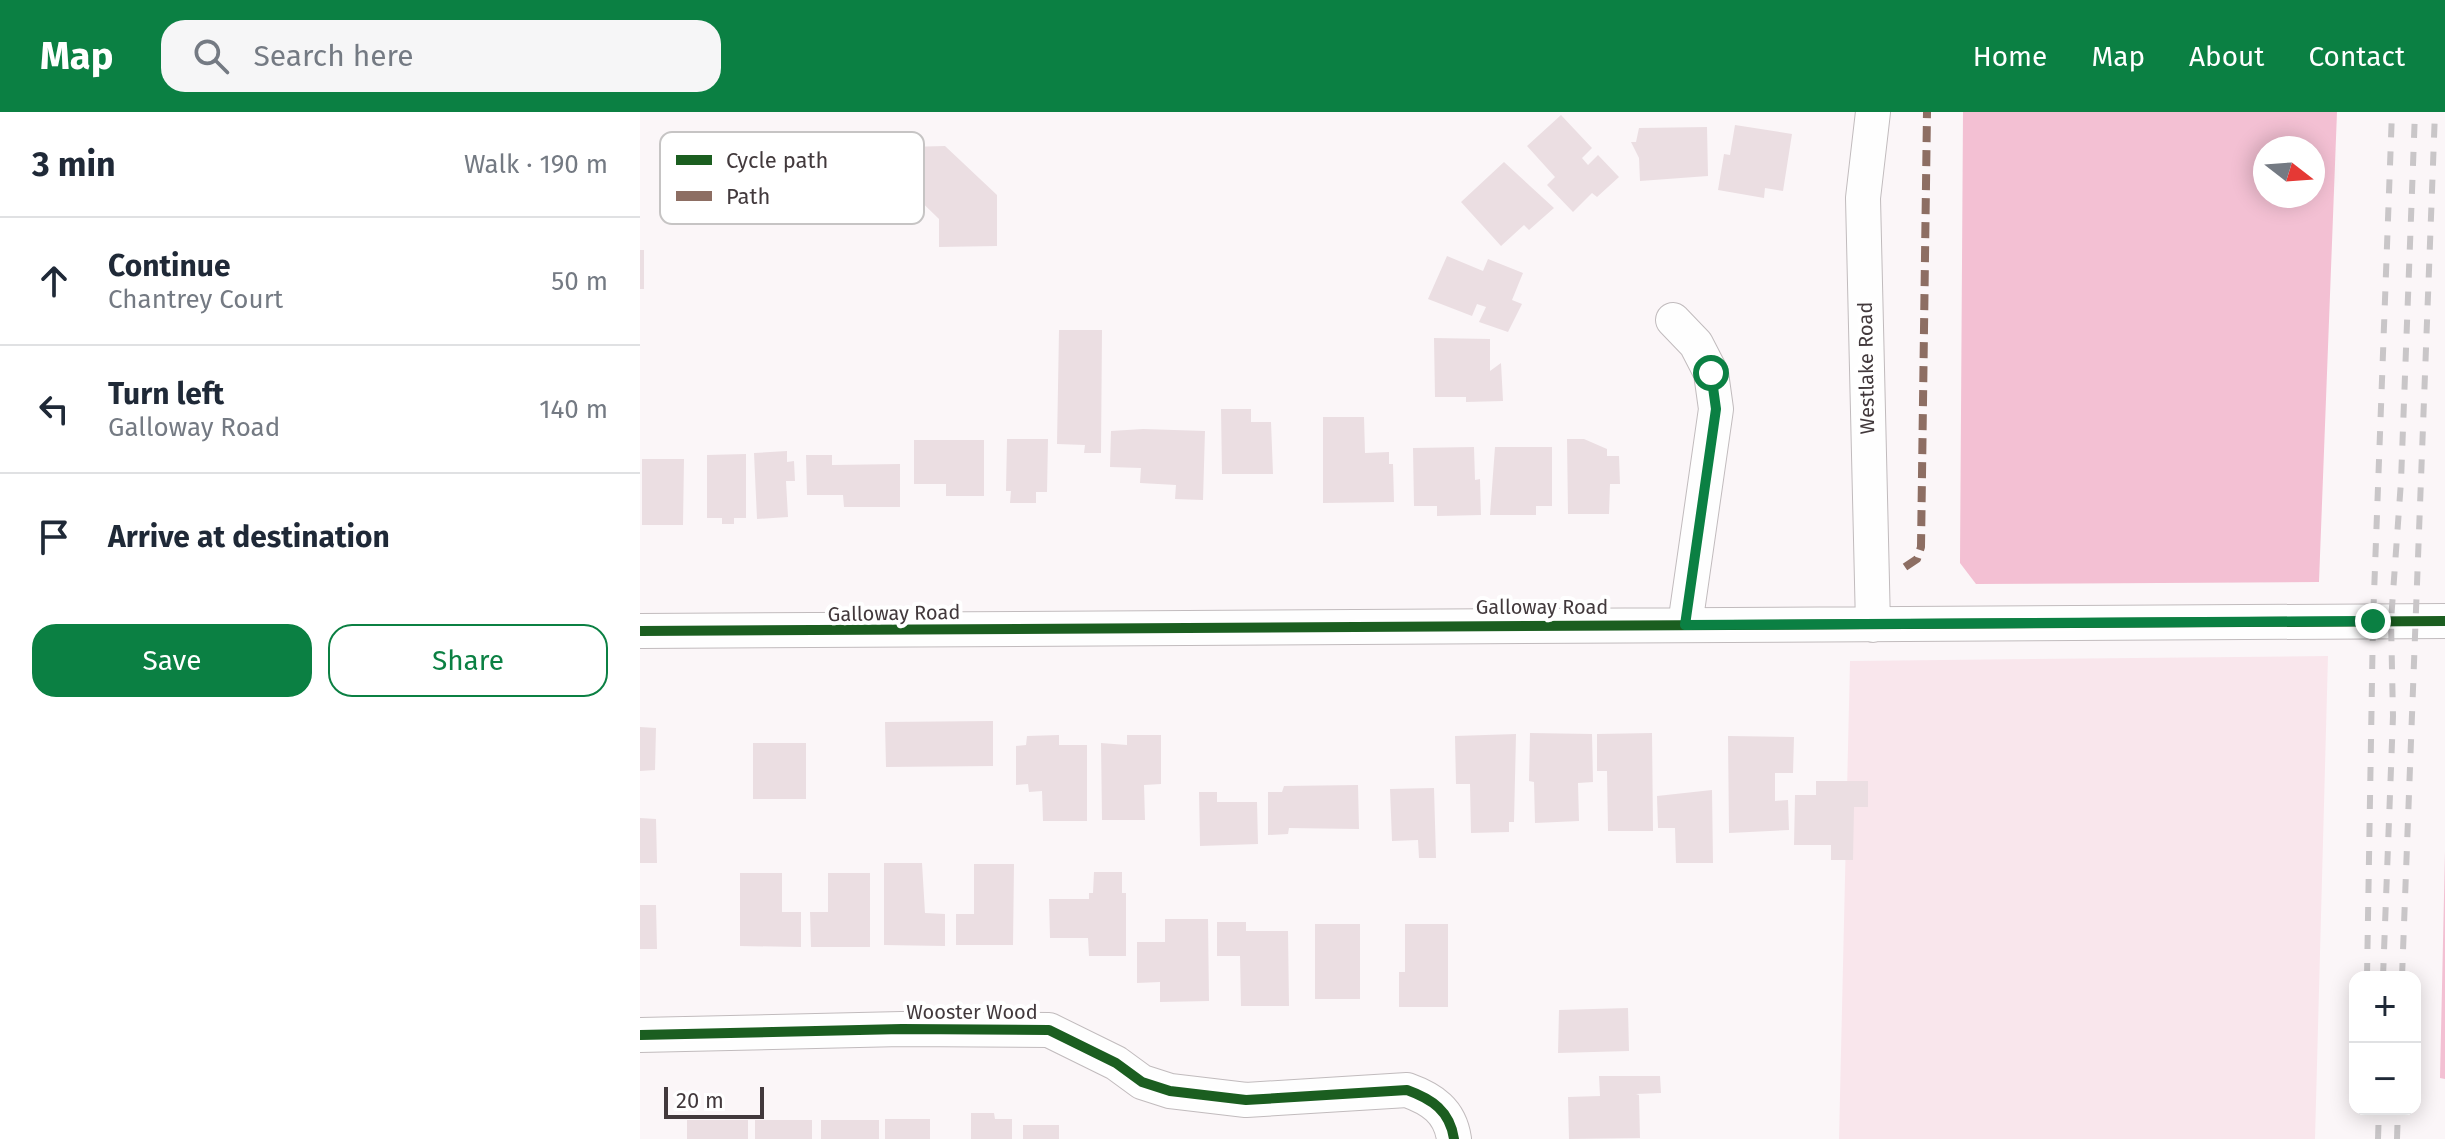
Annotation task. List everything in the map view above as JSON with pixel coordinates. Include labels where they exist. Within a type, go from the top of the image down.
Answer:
[{"type":"street","name":"Westlake Road","points":[[1873,112],[1863,198],[1873,625]]},
{"type":"street","points":[[1673,320],[1696,344],[1711,373],[1716,409],[1685,625]]},
{"type":"street","name":"Galloway Road","points":[[640,631],[2445,621]]},
{"type":"street","name":"Wooster Wood","points":[[640,1035],[902,1029],[1049,1030],[1116,1063],[1142,1082],[1170,1091],[1246,1100],[1407,1090],[1430,1098],[1438,1106],[1452,1126],[1454,1139]]},
{"type":"shaded area","points":[[1963,112],[2337,112],[2319,582],[1976,584],[1960,563]]},
{"type":"shaded area","points":[[2328,656],[2315,1139],[1839,1139],[1850,661]]},
{"type":"shaded area","points":[[2445,851],[2445,1079],[2440,1078]]},
{"type":"building","points":[[1561,115],[1592,148],[1582,158],[1588,165],[1598,155],[1619,177],[1597,197],[1592,193],[1573,212],[1547,185],[1555,177],[1527,146]]},
{"type":"building","points":[[1735,125],[1792,134],[1783,191],[1765,188],[1764,198],[1718,190],[1724,154],[1730,155]]},
{"type":"building","points":[[1707,127],[1708,176],[1640,181],[1639,158],[1631,142],[1636,142],[1639,128]]},
{"type":"building","points":[[945,146],[997,195],[997,246],[939,247],[939,219],[924,204],[924,147]]},
{"type":"building","points":[[1504,162],[1554,208],[1529,230],[1524,225],[1501,246],[1461,202]]},
{"type":"building","points":[[640,250],[644,250],[644,289],[640,289]]},
{"type":"building","points":[[1447,256],[1483,271],[1488,259],[1523,273],[1512,300],[1522,304],[1508,332],[1479,322],[1486,307],[1477,304],[1472,316],[1428,299]]},
{"type":"building","points":[[1059,330],[1102,330],[1101,453],[1084,453],[1085,445],[1057,444]]},
{"type":"building","points":[[1434,338],[1490,339],[1490,371],[1501,363],[1503,401],[1466,402],[1466,397],[1435,397]]},
{"type":"building","points":[[1221,409],[1251,409],[1251,422],[1271,422],[1273,474],[1222,474]]},
{"type":"building","points":[[1323,417],[1364,417],[1365,453],[1389,452],[1389,464],[1393,464],[1394,502],[1323,503]]},
{"type":"building","points":[[1111,431],[1205,431],[1203,500],[1175,499],[1176,485],[1140,483],[1141,468],[1110,467]]},
{"type":"building","points":[[1007,439],[1048,439],[1047,492],[1036,492],[1036,503],[1010,503],[1011,491],[1006,491]]},
{"type":"building","points":[[1567,439],[1584,439],[1607,449],[1607,456],[1619,456],[1620,484],[1610,484],[1609,514],[1568,514]]},
{"type":"building","points":[[914,440],[984,440],[984,496],[946,496],[946,484],[914,484]]},
{"type":"building","points":[[1474,447],[1475,480],[1480,479],[1481,515],[1437,516],[1437,506],[1414,506],[1413,448]]},
{"type":"building","points":[[1495,447],[1552,447],[1552,506],[1536,506],[1536,515],[1490,515]]},
{"type":"building","points":[[787,451],[787,462],[794,461],[795,481],[786,481],[788,517],[757,519],[754,453]]},
{"type":"building","points":[[746,454],[746,518],[734,518],[734,524],[722,524],[722,518],[707,518],[707,455]]},
{"type":"building","points":[[806,455],[832,455],[832,465],[900,464],[900,507],[844,507],[843,495],[807,495]]},
{"type":"building","points":[[642,459],[684,459],[683,525],[642,525]]},
{"type":"building","points":[[993,721],[993,766],[886,767],[885,722]]},
{"type":"building","points":[[640,727],[656,728],[655,770],[640,771]]},
{"type":"building","points":[[1530,733],[1592,734],[1593,782],[1578,783],[1579,821],[1535,823],[1534,782],[1529,781]]},
{"type":"building","points":[[1652,733],[1653,831],[1608,831],[1607,771],[1597,771],[1597,734]]},
{"type":"building","points":[[1516,734],[1514,822],[1509,822],[1509,832],[1471,833],[1470,784],[1456,784],[1455,736]]},
{"type":"building","points":[[1059,735],[1059,745],[1087,745],[1087,821],[1043,821],[1042,791],[1029,792],[1028,784],[1016,785],[1016,746],[1026,745],[1027,736]]},
{"type":"building","points":[[1127,735],[1161,735],[1161,784],[1144,785],[1145,820],[1102,820],[1101,743],[1127,745]]},
{"type":"building","points":[[1728,736],[1794,737],[1793,773],[1775,773],[1775,801],[1788,800],[1789,830],[1729,833]]},
{"type":"building","points":[[753,743],[806,743],[806,799],[753,799]]},
{"type":"building","points":[[1816,781],[1868,781],[1868,807],[1854,807],[1853,860],[1831,860],[1831,845],[1794,845],[1795,795],[1816,795]]},
{"type":"building","points":[[1358,785],[1359,829],[1289,828],[1288,834],[1268,835],[1268,792],[1282,792],[1284,786]]},
{"type":"building","points":[[1434,788],[1436,858],[1419,858],[1418,840],[1392,841],[1390,789]]},
{"type":"building","points":[[1712,790],[1713,863],[1676,863],[1675,828],[1658,828],[1657,796]]},
{"type":"building","points":[[1199,792],[1217,792],[1217,802],[1257,802],[1258,844],[1200,846]]},
{"type":"building","points":[[640,818],[656,819],[657,863],[640,863]]},
{"type":"building","points":[[884,863],[922,863],[925,913],[945,914],[945,946],[884,945]]},
{"type":"building","points":[[974,864],[1014,864],[1013,945],[956,945],[956,914],[974,914]]},
{"type":"building","points":[[1094,872],[1122,872],[1122,893],[1126,893],[1126,956],[1089,956],[1088,938],[1050,938],[1049,899],[1089,899],[1089,893],[1093,893]]},
{"type":"building","points":[[740,873],[782,873],[782,912],[801,912],[801,947],[740,946]]},
{"type":"building","points":[[828,873],[870,873],[870,947],[811,947],[810,912],[828,912]]},
{"type":"building","points":[[640,905],[656,905],[657,949],[640,949]]},
{"type":"building","points":[[1165,919],[1208,919],[1209,1001],[1160,1002],[1160,982],[1137,983],[1137,942],[1165,942]]},
{"type":"building","points":[[1217,922],[1246,922],[1246,931],[1288,931],[1289,1006],[1241,1006],[1240,956],[1217,956]]},
{"type":"building","points":[[1315,924],[1360,924],[1360,999],[1315,999]]},
{"type":"building","points":[[1405,924],[1448,924],[1448,1007],[1399,1007],[1399,972],[1405,972]]},
{"type":"building","points":[[1628,1008],[1629,1051],[1558,1053],[1559,1010]]},
{"type":"building","points":[[1599,1076],[1660,1076],[1661,1093],[1636,1094],[1639,1095],[1640,1138],[1569,1139],[1568,1097],[1600,1096]]},
{"type":"building","points":[[971,1113],[994,1113],[995,1119],[1012,1119],[1012,1139],[971,1139]]},
{"type":"building","points":[[885,1119],[930,1119],[930,1139],[885,1139]]},
{"type":"building","points":[[687,1120],[748,1120],[748,1139],[687,1139]]},
{"type":"building","points":[[755,1120],[812,1120],[812,1139],[755,1139]]},
{"type":"building","points":[[821,1120],[879,1120],[879,1139],[821,1139]]},
{"type":"building","points":[[1023,1125],[1059,1125],[1059,1139],[1023,1139]]},
{"type":"railway","points":[[2367,971],[2373,621],[2392,112]]},
{"type":"railway","points":[[2383,971],[2393,716],[2391,621],[2401,481],[2415,112]]},
{"type":"railway","points":[[2402,971],[2435,112]]},
{"type":"railway","points":[[2378,1139],[2379,1115]]},
{"type":"railway","points":[[2397,1139],[2398,1115]]},
{"type":"marked path","points":[[1905,567],[1917,559],[1921,547],[1927,112]]},
{"type":"cycle path","points":[[640,631],[2445,621]]},
{"type":"cycle path","points":[[640,1035],[902,1029],[1049,1030],[1116,1063],[1142,1082],[1170,1091],[1246,1100],[1407,1090],[1438,1107],[1448,1121],[1454,1139]]},
{"type":"route","points":[[1711,373],[1716,409],[1685,625],[2373,621]]}]
